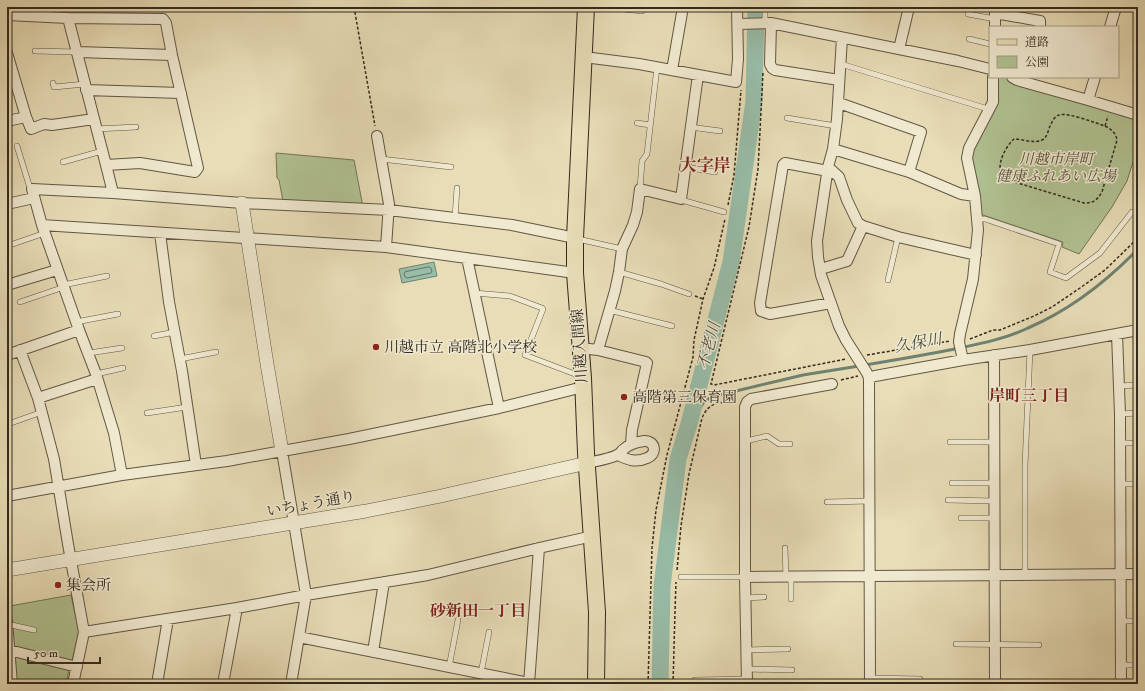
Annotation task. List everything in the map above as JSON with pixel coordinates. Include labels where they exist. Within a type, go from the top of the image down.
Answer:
[{"type":"main road","name":"川越入間線","points":[[586,7],[575,238],[575,273],[597,612],[596,684]]},
{"type":"street","points":[[672,70],[683,7]]},
{"type":"street","points":[[584,57],[639,64],[736,82],[738,59],[738,7]]},
{"type":"street","points":[[899,49],[909,7]]},
{"type":"street","points":[[1110,26],[1116,7]]},
{"type":"street","points":[[7,15],[68,18],[163,19],[166,23],[198,168],[195,172],[140,163],[106,165]]},
{"type":"street","points":[[995,17],[1040,21],[1040,26]]},
{"type":"street","points":[[68,18],[113,193]]},
{"type":"street","points":[[738,24],[766,23],[958,61],[989,69]]},
{"type":"street","points":[[766,23],[770,64],[772,68],[776,70],[840,80]]},
{"type":"street","points":[[842,38],[839,103],[833,149],[828,169],[817,241],[821,275],[830,303],[846,340],[860,359],[865,376],[870,501],[870,681]]},
{"type":"street","points":[[7,52],[26,117],[31,129],[44,124],[95,124]]},
{"type":"street","points":[[76,52],[172,55]]},
{"type":"street","points":[[598,350],[619,272],[622,249],[638,212],[640,189],[681,199],[698,75]]},
{"type":"street","points":[[962,357],[960,334],[973,279],[978,230],[975,196],[967,158],[969,148],[992,102],[993,78]]},
{"type":"street","points":[[1014,78],[1017,80],[1035,81],[1088,100],[1138,115]]},
{"type":"street","points":[[1088,100],[1095,78]]},
{"type":"street","points":[[86,87],[181,93]]},
{"type":"street","points":[[839,103],[921,132],[909,172]]},
{"type":"street","points":[[7,121],[26,117]]},
{"type":"street","points":[[377,136],[390,204],[386,247]]},
{"type":"street","points":[[833,149],[909,172],[961,194],[975,196]]},
{"type":"street","points":[[830,303],[770,314],[761,311],[760,303],[783,166],[785,163],[828,169],[839,177],[858,223],[864,226],[898,237],[976,255]]},
{"type":"street","points":[[7,204],[33,194],[113,193],[242,203],[390,210],[512,225],[575,238]]},
{"type":"street","points":[[33,194],[57,270],[77,326],[89,353],[114,433],[122,476]]},
{"type":"street","points":[[242,203],[306,595],[291,684]]},
{"type":"street","points":[[821,269],[847,261],[864,226]]},
{"type":"street","points":[[43,229],[160,233],[386,247],[575,273]]},
{"type":"street","points":[[160,233],[167,288],[180,359],[196,465]]},
{"type":"street","points":[[467,258],[499,408]]},
{"type":"street","points":[[7,285],[57,270]]},
{"type":"street","points":[[7,354],[77,326]]},
{"type":"street","points":[[865,376],[875,376],[962,357],[994,355],[1030,350],[1138,330]]},
{"type":"street","points":[[1117,334],[1120,414],[1120,684]]},
{"type":"street","points":[[580,348],[598,350],[647,363],[632,430],[631,444],[644,441],[651,442],[654,448],[653,453],[651,456],[634,461],[618,455]]},
{"type":"street","points":[[20,350],[38,398],[54,459],[84,632],[73,684]]},
{"type":"street","points":[[994,355],[995,684]]},
{"type":"street","points":[[38,398],[96,376]]},
{"type":"street","points":[[7,496],[282,451],[414,426],[499,408],[583,382]]},
{"type":"street","points":[[747,677],[745,598],[745,407],[747,402],[751,399],[832,384]]},
{"type":"street","name":"いちょう通り","points":[[7,570],[381,508],[587,463],[618,455],[623,449],[631,444]]},
{"type":"street","points":[[84,632],[428,575],[593,536]]},
{"type":"street","points":[[299,638],[481,673],[529,684],[539,548]]},
{"type":"street","points":[[745,577],[1138,574]]},
{"type":"street","points":[[373,652],[384,582]]},
{"type":"street","points":[[223,684],[236,608]]},
{"type":"street","points":[[157,684],[168,619]]},
{"type":"street","points":[[7,623],[12,684]]},
{"type":"street","points":[[9,650],[77,667]]},
{"type":"lane","points":[[605,7],[642,11]]},
{"type":"lane","points":[[765,7],[766,23]]},
{"type":"lane","points":[[968,14],[995,17]]},
{"type":"lane","points":[[969,39],[989,44]]},
{"type":"lane","points":[[35,51],[76,52]]},
{"type":"lane","points":[[841,64],[988,109]]},
{"type":"lane","points":[[640,189],[642,161],[647,154],[657,67]]},
{"type":"lane","points":[[53,83],[54,87],[86,87]]},
{"type":"lane","points":[[787,118],[836,126]]},
{"type":"lane","points":[[637,123],[650,125]]},
{"type":"lane","points":[[95,124],[136,127]]},
{"type":"lane","points":[[690,128],[720,131]]},
{"type":"lane","points":[[17,146],[33,194]]},
{"type":"lane","points":[[63,162],[102,150]]},
{"type":"lane","points":[[381,159],[451,167]]},
{"type":"lane","points":[[685,167],[715,172]]},
{"type":"lane","points":[[456,218],[457,188]]},
{"type":"lane","points":[[681,199],[724,212]]},
{"type":"lane","points":[[977,219],[985,219],[1060,244],[1050,272],[1066,278],[1100,253],[1132,212],[1138,214]]},
{"type":"lane","points":[[7,246],[43,229]]},
{"type":"lane","points":[[888,280],[898,237]]},
{"type":"lane","points":[[575,238],[622,249]]},
{"type":"lane","points":[[619,272],[689,294]]},
{"type":"lane","points":[[20,302],[63,286],[107,276]]},
{"type":"lane","points":[[1136,279],[1138,330]]},
{"type":"lane","points":[[474,293],[510,296],[542,308],[543,309],[526,355],[583,382]]},
{"type":"lane","points":[[609,310],[672,326]]},
{"type":"lane","points":[[77,326],[118,314]]},
{"type":"lane","points":[[154,336],[175,332]]},
{"type":"lane","points":[[89,353],[122,348]]},
{"type":"lane","points":[[1025,575],[1025,465],[1030,350]]},
{"type":"lane","points":[[180,359],[216,352]]},
{"type":"lane","points":[[96,376],[123,368]]},
{"type":"lane","points":[[1119,386],[1138,385]]},
{"type":"lane","points":[[147,413],[187,407]]},
{"type":"lane","points":[[11,422],[42,412]]},
{"type":"lane","points":[[1120,414],[1138,414]]},
{"type":"lane","points":[[746,441],[767,436],[779,444],[790,444]]},
{"type":"lane","points":[[950,442],[995,442]]},
{"type":"lane","points":[[1120,443],[1138,443]]},
{"type":"lane","points":[[952,483],[995,483]]},
{"type":"lane","points":[[1120,484],[1138,484]]},
{"type":"lane","points":[[948,500],[995,501]]},
{"type":"lane","points":[[827,502],[870,501]]},
{"type":"lane","points":[[960,518],[995,518]]},
{"type":"lane","points":[[785,548],[791,599]]},
{"type":"lane","points":[[679,576],[745,577]]},
{"type":"lane","points":[[745,598],[764,597]]},
{"type":"lane","points":[[449,667],[458,620]]},
{"type":"lane","points":[[1121,621],[1138,620]]},
{"type":"lane","points":[[7,623],[34,630]]},
{"type":"lane","points":[[481,673],[489,632]]},
{"type":"lane","points":[[956,644],[1039,644]]},
{"type":"lane","points":[[746,650],[788,649]]},
{"type":"lane","points":[[1120,665],[1138,665]]},
{"type":"lane","points":[[696,680],[747,677],[792,670]]},
{"type":"lane","points":[[870,681],[920,679]]},
{"type":"path","points":[[354,7],[377,136]]},
{"type":"path","points":[[728,205],[734,175],[741,88]]},
{"type":"path","points":[[1105,126],[1110,107]]},
{"type":"path","points":[[1061,114],[1105,126],[1110,128],[1116,135],[1117,140],[1102,192],[1097,200],[1092,203],[1084,203],[1011,181],[1001,172],[1000,164],[1008,144],[1014,139],[1032,141],[1042,140],[1046,136],[1055,117],[1061,114]]},
{"type":"path","points":[[648,684],[652,548],[656,510],[667,455],[693,357],[694,340],[703,299],[714,268],[725,219]]},
{"type":"path","points":[[860,359],[961,340],[993,330],[1000,330],[1034,316],[1052,307],[1105,270],[1138,238]]},
{"type":"path","points":[[832,384],[834,382],[865,376]]},
{"type":"path","points":[[679,576],[681,526],[689,474],[702,418],[705,411],[715,403],[740,401],[747,402]]},
{"type":"path","points":[[673,684],[676,582]]},
{"type":"green space","name":"川越市岸町 健康ふれあい広場","points":[[1007,78],[1013,82],[1052,95],[1138,120],[1138,146],[1127,181],[1112,207],[1079,254],[1062,247],[1063,242],[980,214],[971,151],[996,79]]},
{"type":"green space","points":[[276,153],[354,160],[363,207],[283,201],[279,180],[277,178]]},
{"type":"green space","points":[[71,595],[79,632],[72,661],[12,647],[10,606]]},
{"type":"green space","points":[[16,656],[69,670],[66,684],[16,684],[13,658]]},
{"type":"water","points":[[434,262],[437,276],[402,283],[399,269]]},
{"type":"waterway","name":"不老川","points":[[660,684],[662,586],[678,459],[689,424],[731,262],[754,101],[756,7]]},
{"type":"waterway","name":"久保川","points":[[865,365],[973,345],[1019,332],[1043,321],[1073,304],[1100,284],[1138,249]]},
{"type":"waterway","name":"久保川","points":[[689,424],[704,402],[711,397],[803,375],[859,366]]},
{"type":"place","name":"川越市立 高階北小学校","points":[[376,347]]},
{"type":"place","name":"高階第三保育園","points":[[624,397]]},
{"type":"place","name":"集会所","points":[[58,585]]},
{"type":"district","name":"大字岸","points":[[705,166]]},
{"type":"district","name":"岸町三丁目","points":[[1029,396]]},
{"type":"district","name":"砂新田一丁目","points":[[478,611]]}]
